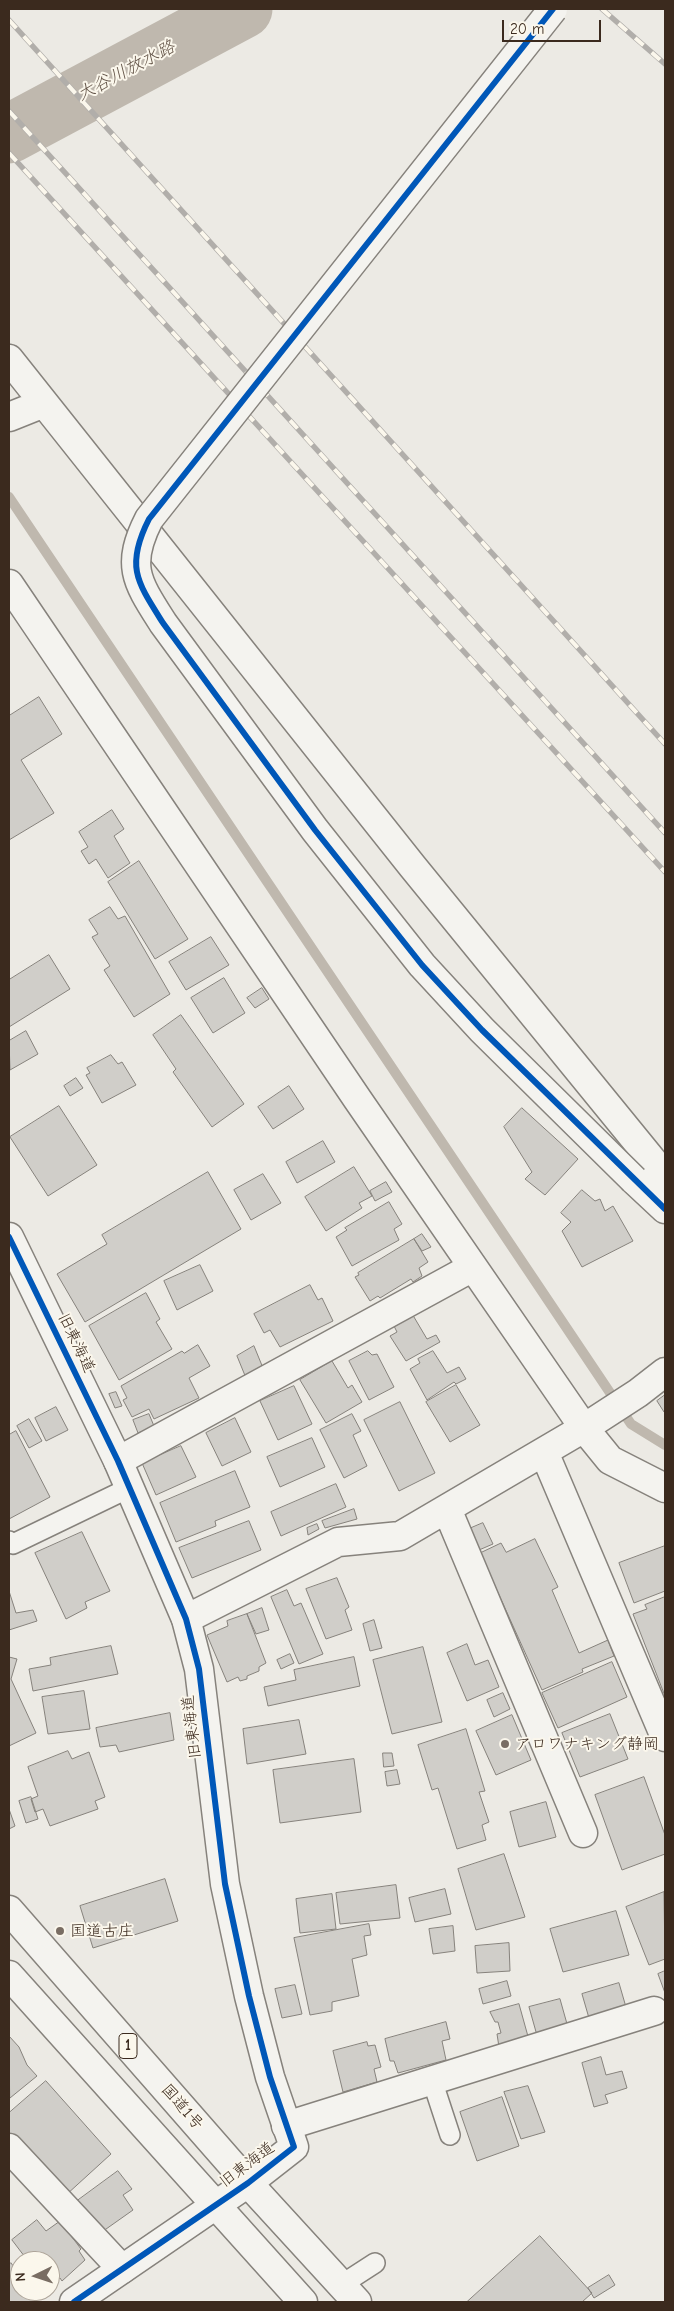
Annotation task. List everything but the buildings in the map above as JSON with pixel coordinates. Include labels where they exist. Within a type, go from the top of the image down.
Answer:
[{"type":"main road","points":[[553,9],[149,519],[137,542],[135,565],[142,591],[163,623],[315,830],[422,965],[482,1030],[634,1180],[665,1208]]},
{"type":"main road","points":[[9,359],[413,867],[665,1176]]},
{"type":"main road","points":[[9,417],[44,403]]},
{"type":"main road","points":[[9,584],[584,1428],[610,1460],[665,1488]]},
{"type":"main road","name":"旧東海道","points":[[9,1237],[118,1461],[186,1619],[199,1669],[225,1884],[249,1996],[270,2077],[294,2147],[248,2183],[74,2302]]},
{"type":"main road","points":[[118,1461],[473,1267]]},
{"type":"main road","points":[[186,1619],[338,1542],[400,1536],[584,1428],[632,1397],[665,1372]]},
{"type":"main road","points":[[544,1452],[665,1737]]},
{"type":"main road","points":[[447,1509],[583,1833]]},
{"type":"main road","name":"国道1号","points":[[9,1910],[248,2183],[349,2293]]},
{"type":"main road","points":[[9,1976],[303,2302]]},
{"type":"main road","points":[[286,2126],[654,2011]]},
{"type":"main road","points":[[9,2148],[122,2269]]},
{"type":"lane","points":[[9,1541],[13,1544],[129,1488]]},
{"type":"lane","points":[[432,2080],[450,2135]]},
{"type":"lane","points":[[349,2293],[375,2263]]},
{"type":"waterway","name":"大谷川放水路","points":[[9,134],[243,9]]},
{"type":"waterway","points":[[9,497],[631,1424],[665,1445]]},
{"type":"railway","points":[[602,9],[665,64]]},
{"type":"railway","points":[[9,20],[665,744]]},
{"type":"railway","points":[[9,111],[665,833]]},
{"type":"railway","points":[[9,153],[665,872]]},
{"type":"cycle path","points":[[553,9],[149,519],[137,549],[137,573],[146,596],[163,623],[315,830],[422,965],[482,1030],[665,1209]]},
{"type":"cycle path","points":[[9,1237],[118,1461],[186,1619],[199,1669],[225,1884],[249,1996],[270,2077],[294,2147],[248,2183],[74,2302]]},
{"type":"place","name":"アロワナキング静岡","points":[[505,1744]]},
{"type":"place","name":"国道古庄","points":[[60,1931]]}]
